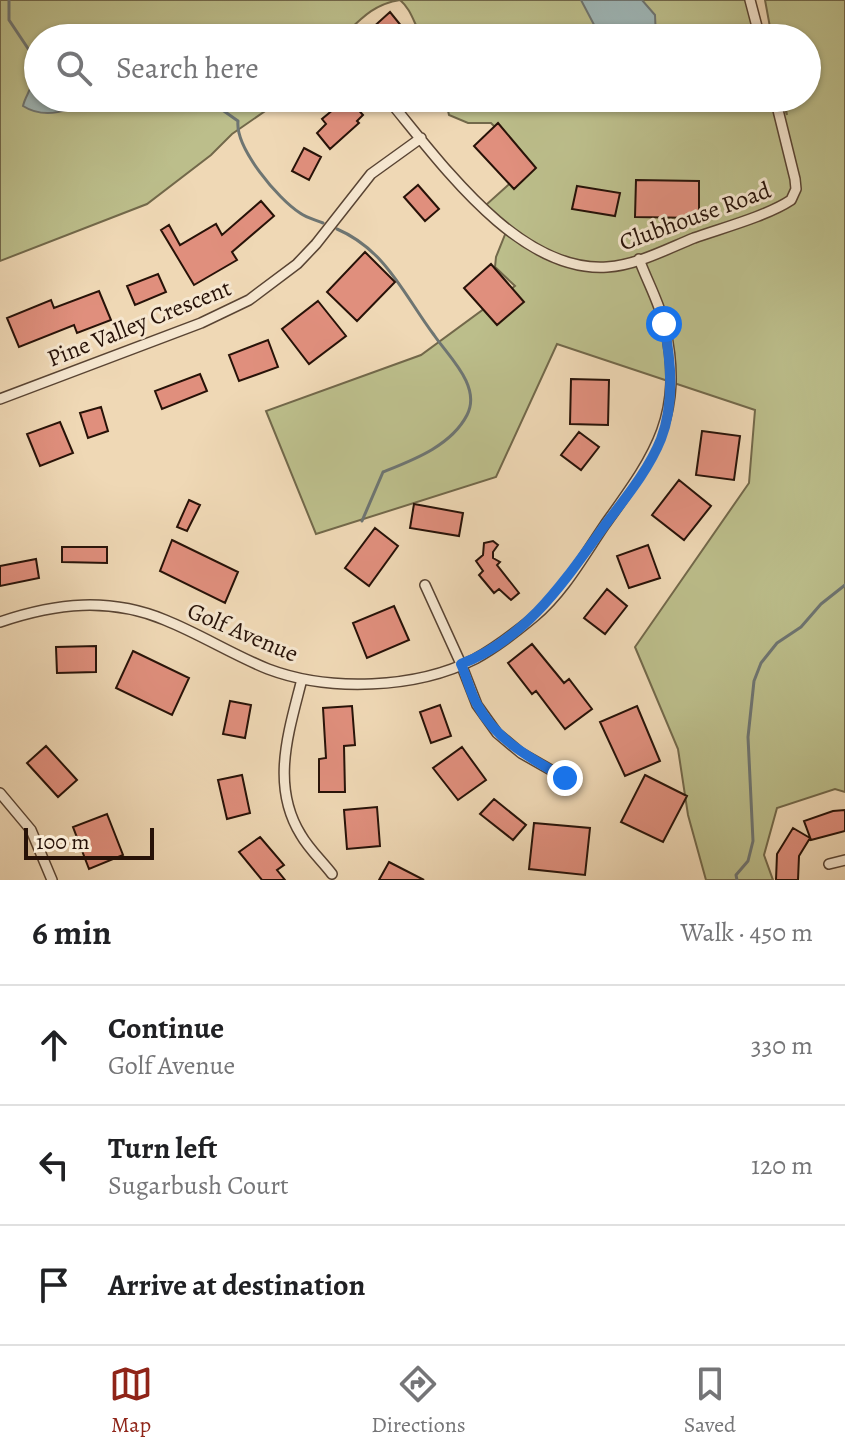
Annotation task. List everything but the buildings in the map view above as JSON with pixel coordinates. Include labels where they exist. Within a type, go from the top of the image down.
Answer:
[{"type":"street","points":[[750,0],[756,24]]},
{"type":"street","name":"Clubhouse Road","points":[[399,112],[485,210],[528,246],[553,258],[590,267],[620,266],[787,203],[794,196],[795,179],[778,112]]},
{"type":"street","name":"Pine Valley Crescent","points":[[0,399],[201,323],[249,300],[306,254],[371,174],[421,138]]},
{"type":"street","name":"Golf Avenue","points":[[0,622],[64,605],[110,604],[165,620],[270,670],[302,679],[350,685],[382,684],[427,675],[474,659],[536,616],[625,498],[661,439],[671,380],[669,351],[664,324],[639,259]]},
{"type":"street","points":[[425,585],[477,705],[497,733],[521,753],[565,778]]},
{"type":"street","points":[[302,679],[284,761],[283,788],[292,820],[332,874]]},
{"type":"street","points":[[0,793],[31,830],[52,880]]},
{"type":"street","points":[[829,864],[845,860]]},
{"type":"green space","points":[[0,0],[400,0],[374,9],[356,24],[24,24],[24,112],[264,112],[147,204],[0,261]]},
{"type":"green space","points":[[400,0],[754,0],[761,24],[416,24]]},
{"type":"green space","points":[[765,0],[845,0],[845,792],[835,789],[777,808],[764,855],[773,880],[706,880],[688,815],[678,749],[635,647],[749,483],[755,410],[557,344],[496,477],[316,534],[266,411],[421,355],[515,286],[495,267],[506,232],[489,215],[487,204],[515,179],[506,138],[491,123],[468,123],[448,112],[786,112],[787,115],[786,112],[821,112],[821,24],[769,24]]},
{"type":"water","points":[[581,0],[642,0],[655,15],[655,24],[594,24]]},
{"type":"waterway","points":[[9,0],[9,20],[24,42]]},
{"type":"waterway","points":[[225,112],[238,121],[243,145],[270,185],[300,213],[323,223]]},
{"type":"waterway","points":[[337,229],[369,249],[393,275],[461,372],[470,393],[467,415],[451,435],[430,451],[383,472],[362,521]]},
{"type":"waterway","points":[[737,880],[736,875],[748,861],[753,841],[748,737],[754,681],[761,663],[777,643],[801,627],[821,604],[845,585]]},
{"type":"route","points":[[565,778],[521,753],[497,733],[477,705],[461,664],[474,659],[536,616],[582,558],[648,463],[661,439],[671,380],[664,324]]}]
